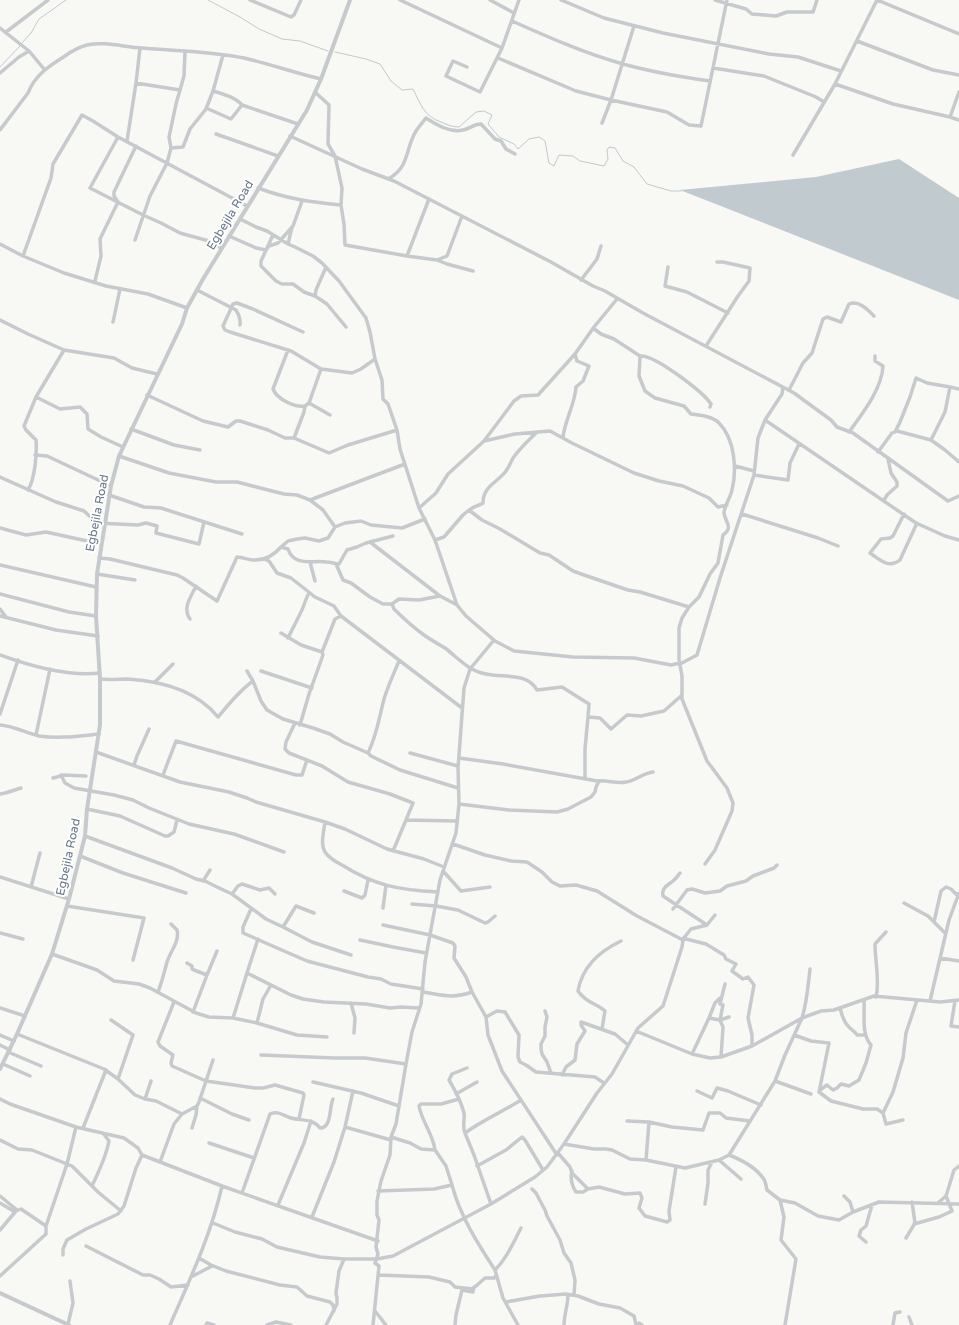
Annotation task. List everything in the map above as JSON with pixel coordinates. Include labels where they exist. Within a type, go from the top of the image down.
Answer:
[{"type":"street","points":[[6,32],[48,0]]},
{"type":"street","points":[[250,0],[291,17],[294,15],[301,0]]},
{"type":"street","name":"Egbejila Road","points":[[0,1069],[14,1041],[52,954],[69,899],[85,836],[87,809],[99,734],[100,673],[96,616],[96,574],[109,495],[119,456],[182,324],[187,308],[247,206],[307,110],[321,79],[350,0]]},
{"type":"street","points":[[400,0],[502,48]]},
{"type":"street","points":[[490,0],[514,13]]},
{"type":"street","points":[[467,67],[453,61],[446,76],[480,92],[498,58],[519,0]]},
{"type":"street","points":[[561,0],[590,13],[634,26],[769,54],[798,56],[841,72]]},
{"type":"street","points":[[715,0],[727,2],[746,9],[752,14],[776,16],[787,12],[813,12],[818,0]]},
{"type":"street","points":[[793,155],[835,84],[857,41],[874,1],[877,0],[959,34]]},
{"type":"street","points":[[498,58],[576,91],[667,112],[689,125],[701,126],[727,2]]},
{"type":"street","points":[[512,20],[569,46],[622,64],[662,74],[710,81]]},
{"type":"street","points":[[602,123],[611,100],[634,26]]},
{"type":"street","points":[[0,28],[29,50],[44,69]]},
{"type":"street","points":[[857,41],[933,70],[959,75]]},
{"type":"street","points":[[0,130],[44,69],[76,49],[95,43],[140,48],[196,51],[245,58],[321,79]]},
{"type":"street","points":[[127,141],[140,48]]},
{"type":"street","points":[[0,73],[19,56],[29,50]]},
{"type":"street","points":[[134,240],[150,196],[167,163],[171,148],[169,137],[184,76],[185,51]]},
{"type":"street","points":[[171,148],[183,147],[190,128],[206,108],[213,91],[223,55]]},
{"type":"street","points":[[713,68],[764,76],[816,97],[824,102]]},
{"type":"street","points":[[136,83],[180,90]]},
{"type":"street","points":[[835,84],[893,104],[959,120]]},
{"type":"street","points":[[213,91],[233,98],[239,101],[242,105],[298,124]]},
{"type":"street","points":[[315,92],[329,105],[328,144],[335,156],[342,188],[345,245],[437,260],[473,271]]},
{"type":"street","points":[[950,117],[959,92]]},
{"type":"street","points":[[206,108],[231,119],[242,105]]},
{"type":"street","points":[[24,256],[51,178],[53,164],[82,116],[247,206]]},
{"type":"street","points":[[388,179],[396,174],[405,162],[416,131],[426,118],[448,130],[463,130],[476,124],[481,124],[495,139],[501,141],[506,149],[514,154]]},
{"type":"street","points":[[216,134],[278,156]]},
{"type":"street","points":[[290,136],[362,169],[388,179],[429,199],[551,262],[617,299],[789,390],[831,420],[837,427],[849,432],[948,501],[959,496]]},
{"type":"street","points":[[118,137],[90,188],[180,233],[209,241],[222,248]]},
{"type":"street","points":[[118,202],[114,196],[114,192],[136,146]]},
{"type":"street","points":[[396,174],[399,184]]},
{"type":"street","points":[[258,188],[277,196],[302,201],[342,205]]},
{"type":"street","points":[[407,256],[429,199]]},
{"type":"street","points":[[288,244],[302,201]]},
{"type":"street","points":[[95,282],[101,256],[100,239],[118,202]]},
{"type":"street","points":[[447,264],[447,256],[462,216]]},
{"type":"street","points":[[240,218],[298,248],[312,256],[326,267],[339,281],[366,318],[375,359],[382,380],[383,399],[388,404],[397,430],[400,449],[419,508],[435,540],[457,605],[466,616],[494,640],[514,651],[573,656],[634,658],[671,665],[697,656],[720,578],[742,514],[754,473],[758,438],[766,420],[782,394],[783,387]]},
{"type":"street","points":[[266,250],[269,246],[278,243],[293,226]]},
{"type":"street","points":[[273,234],[261,261],[261,266],[276,281],[282,284],[293,284],[304,292],[315,296],[327,304],[346,327]]},
{"type":"street","points":[[229,236],[256,248],[266,250]]},
{"type":"street","points":[[0,250],[1,245],[64,273],[120,289],[148,294],[187,308]]},
{"type":"street","points":[[582,280],[597,259],[600,246]]},
{"type":"street","points":[[437,260],[447,256]]},
{"type":"street","points":[[706,346],[749,281],[750,268],[717,262]]},
{"type":"street","points":[[315,296],[326,267]]},
{"type":"street","points":[[668,267],[665,286],[687,292],[728,313]]},
{"type":"street","points":[[113,322],[120,289]]},
{"type":"street","points":[[197,290],[236,310],[241,322],[240,325]]},
{"type":"street","points":[[419,508],[436,493],[448,474],[484,441],[514,401],[521,396],[538,395],[575,354],[617,299]]},
{"type":"street","points":[[789,390],[803,363],[812,353],[823,319],[827,317],[841,322],[849,304],[853,302],[861,305],[874,316]]},
{"type":"street","points":[[304,332],[237,303],[233,304],[223,326],[225,330],[288,350],[321,369],[352,373],[361,370],[375,359]]},
{"type":"street","points":[[0,320],[64,350],[114,358],[132,368],[157,374]]},
{"type":"street","points":[[594,328],[601,334],[614,339],[640,356],[644,355],[677,374],[707,398],[711,404],[710,407]]},
{"type":"street","points":[[28,490],[32,478],[36,440],[24,426],[36,397],[64,350]]},
{"type":"street","points":[[288,350],[273,389],[275,394],[301,406],[307,404],[330,415]]},
{"type":"street","points":[[563,438],[564,428],[575,398],[576,387],[583,381],[589,366],[577,361],[575,354]]},
{"type":"street","points":[[640,356],[639,376],[645,391],[655,398],[684,406],[690,414],[702,415],[719,422],[730,442],[734,456],[734,482],[724,514],[728,526],[727,532],[723,535],[718,563],[710,574],[701,593],[682,618],[679,628],[682,676],[681,696],[707,761],[726,788],[733,803],[732,811],[718,843],[705,864]]},
{"type":"street","points":[[849,432],[870,402],[883,372],[883,366],[875,361],[875,356]]},
{"type":"street","points":[[294,438],[321,369]]},
{"type":"street","points":[[878,452],[892,433],[895,432],[910,397],[916,378],[927,383],[959,389]]},
{"type":"street","points":[[931,440],[945,412],[950,387]]},
{"type":"street","points":[[147,395],[203,421],[228,427],[236,421],[240,421],[268,430],[285,438],[294,438],[329,453],[348,445],[397,430]]},
{"type":"street","points":[[36,397],[60,409],[80,407],[87,414],[88,429],[101,437],[124,447]]},
{"type":"street","points":[[766,420],[799,444],[917,523],[945,536],[959,540]]},
{"type":"street","points":[[132,429],[174,445],[200,450]]},
{"type":"street","points":[[484,441],[515,434],[550,431],[634,473],[659,481],[683,486],[709,498],[718,507],[727,505]]},
{"type":"street","points":[[895,432],[897,431],[931,440],[946,450],[959,462]]},
{"type":"street","points":[[435,540],[444,537],[463,515],[473,507],[480,506],[483,503],[483,495],[506,471],[513,457],[522,446],[537,432]]},
{"type":"street","points":[[735,466],[754,473],[788,480],[790,463],[799,444]]},
{"type":"street","points":[[35,456],[47,456],[111,486]]},
{"type":"street","points":[[119,456],[169,473],[216,482],[237,482],[277,493],[297,495],[310,500],[323,510],[335,527]]},
{"type":"street","points":[[884,500],[887,495],[897,486],[897,482],[891,473],[888,459]]},
{"type":"street","points":[[310,500],[405,464]]},
{"type":"street","points":[[0,477],[56,502],[84,511],[97,523],[138,525],[146,523],[157,526],[156,533],[198,544],[204,522]]},
{"type":"street","points":[[109,495],[138,505],[161,508],[242,534]]},
{"type":"street","points":[[469,510],[482,520],[540,553],[549,555],[573,571],[584,576],[689,607]]},
{"type":"street","points":[[742,514],[818,538],[838,546]]},
{"type":"street","points":[[904,514],[893,536],[890,538],[881,539],[870,553],[882,562],[889,564],[896,563],[900,560],[917,523]]},
{"type":"street","points":[[99,558],[110,558],[177,575],[196,586],[216,601],[237,557],[253,560],[264,559],[275,554],[288,541],[305,538],[318,541],[328,538],[335,527],[344,523],[361,521],[371,525],[402,528],[425,519]]},
{"type":"street","points":[[0,528],[26,535],[46,532],[101,544]]},
{"type":"street","points":[[281,547],[288,549],[290,555],[299,560],[339,564],[347,550],[392,536]]},
{"type":"street","points":[[370,542],[440,596],[457,605]]},
{"type":"street","points":[[264,559],[269,562],[277,573],[295,580],[309,593],[334,606],[342,616],[462,708]]},
{"type":"street","points":[[310,562],[315,581]]},
{"type":"street","points":[[336,564],[343,580],[351,583],[370,598],[381,604],[392,604],[399,599],[418,600],[440,596]]},
{"type":"street","points":[[0,565],[96,587]]},
{"type":"street","points":[[96,574],[135,580]]},
{"type":"street","points":[[190,619],[186,612],[186,607],[196,586]]},
{"type":"street","points":[[288,638],[309,593]]},
{"type":"street","points":[[0,594],[69,612],[96,616]]},
{"type":"street","points":[[392,604],[394,609],[424,635],[444,648],[470,669],[486,674],[515,676],[527,681],[537,690],[562,687],[589,704],[585,749],[586,779]]},
{"type":"street","points":[[0,609],[6,617]]},
{"type":"street","points":[[0,616],[56,630],[98,636]]},
{"type":"street","points":[[300,725],[323,655],[322,652],[335,619],[342,616]]},
{"type":"street","points":[[281,633],[301,645],[322,652]]},
{"type":"street","points":[[373,1325],[379,1266],[375,1263],[377,1259],[379,1220],[376,1201],[390,1154],[391,1139],[396,1124],[412,1032],[420,1008],[426,953],[438,892],[444,867],[456,833],[459,804],[458,766],[464,688],[470,669],[494,640]]},
{"type":"street","points":[[0,655],[50,669],[72,673],[100,673]]},
{"type":"street","points":[[0,714],[18,660]]},
{"type":"street","points":[[368,753],[374,741],[382,714],[384,698],[399,661]]},
{"type":"street","points":[[155,682],[173,664]]},
{"type":"street","points":[[36,735],[50,669]]},
{"type":"street","points":[[247,671],[253,681],[261,701],[267,710],[283,719],[330,734],[400,770],[458,788]]},
{"type":"street","points":[[261,671],[312,688]]},
{"type":"street","points":[[100,679],[127,679],[155,682],[191,694],[205,704],[218,717],[234,698],[253,681]]},
{"type":"street","points":[[588,717],[600,718],[611,728],[627,715],[641,716],[664,711],[681,696]]},
{"type":"street","points":[[295,723],[286,742],[285,749],[289,753],[322,766],[348,782],[414,803],[393,851]]},
{"type":"street","points":[[0,725],[10,726],[36,735],[57,737],[99,734]]},
{"type":"street","points":[[134,765],[149,729]]},
{"type":"street","points":[[163,775],[176,741],[296,775],[302,775],[307,760]]},
{"type":"street","points":[[96,752],[180,782],[229,792],[263,805],[324,822],[393,851],[424,859],[444,867]]},
{"type":"street","points":[[410,753],[458,766]]},
{"type":"street","points":[[459,758],[503,764],[599,781],[606,780],[625,783],[652,772]]},
{"type":"street","points":[[61,775],[66,784],[76,789],[90,790],[133,800],[177,820],[234,834],[284,852]]},
{"type":"street","points":[[53,778],[61,775],[86,776]]},
{"type":"street","points":[[459,804],[509,810],[557,812],[568,809],[591,797],[595,792],[599,781]]},
{"type":"street","points":[[0,794],[21,788]]},
{"type":"street","points":[[87,809],[120,816],[165,836],[168,836],[174,832],[177,820]]},
{"type":"street","points":[[406,820],[458,821]]},
{"type":"street","points":[[324,822],[323,844],[325,852],[331,859],[368,880],[400,888],[438,892]]},
{"type":"street","points":[[85,836],[172,868],[196,879],[203,880],[232,894],[266,919],[312,942],[351,955]]},
{"type":"street","points":[[453,844],[504,860],[527,862],[542,872],[552,882],[560,886],[576,885],[596,892],[683,940],[686,939],[706,944],[724,954],[726,959],[736,964],[732,971],[743,979],[748,977],[754,985],[748,1018],[752,1035],[752,1046]]},
{"type":"street","points":[[31,887],[40,853]]},
{"type":"street","points":[[80,856],[123,873],[186,893]]},
{"type":"street","points":[[673,909],[687,890],[692,889],[705,893],[720,891],[727,886],[746,881],[774,868],[777,865]]},
{"type":"street","points":[[203,880],[210,870]]},
{"type":"street","points":[[443,871],[461,891],[464,892],[490,887]]},
{"type":"street","points":[[680,873],[675,879],[667,884],[662,893],[663,896],[707,925]]},
{"type":"street","points":[[0,877],[69,899]]},
{"type":"street","points":[[344,891],[362,898],[368,880]]},
{"type":"street","points":[[232,894],[238,886],[242,884],[260,890],[269,888],[275,894]]},
{"type":"street","points":[[383,908],[386,885]]},
{"type":"street","points":[[930,1001],[948,920],[958,895],[951,889],[946,887],[941,891],[934,922]]},
{"type":"street","points":[[904,903],[928,916],[945,933]]},
{"type":"street","points":[[412,904],[458,910],[485,923],[495,916]]},
{"type":"street","points":[[67,906],[144,918],[133,960]]},
{"type":"street","points":[[283,927],[296,906],[314,913]]},
{"type":"street","points":[[251,909],[242,931],[243,933],[307,961],[438,995],[456,996],[472,992]]},
{"type":"street","points":[[213,1223],[235,1232],[262,1239],[277,1247],[320,1257],[377,1259],[393,1256],[490,1204],[544,1170],[558,1154],[581,1117],[616,1067],[636,1031],[663,1006],[683,940],[692,930],[707,925],[714,915]]},
{"type":"street","points":[[158,992],[164,977],[167,961],[178,936],[177,930],[171,924]]},
{"type":"street","points":[[383,925],[430,935],[453,943],[455,946],[454,958],[466,976],[472,992],[486,1017],[488,1035],[502,1071],[558,1154],[588,1189]]},
{"type":"street","points":[[876,997],[878,989],[875,944],[886,932]]},
{"type":"street","points":[[0,934],[23,938]]},
{"type":"street","points":[[233,1018],[258,939]]},
{"type":"street","points":[[360,940],[426,953]]},
{"type":"street","points":[[602,1029],[605,1011],[580,995],[578,991],[579,985],[582,974],[596,957],[621,941]]},
{"type":"street","points":[[193,1012],[217,951]]},
{"type":"street","points":[[52,954],[97,970],[114,981],[139,984],[150,988],[203,1016],[233,1018],[257,1023],[297,1035],[327,1037]]},
{"type":"street","points":[[940,958],[959,961]]},
{"type":"street","points":[[187,963],[192,966],[194,970],[207,975]]},
{"type":"street","points":[[564,1144],[594,1149],[612,1150],[630,1159],[646,1160],[685,1168],[720,1160],[729,1155],[775,1081],[802,1018],[807,1001],[806,994],[810,969]]},
{"type":"street","points":[[247,973],[291,995],[304,999],[324,1002],[366,1004],[390,1008],[420,1008]]},
{"type":"street","points":[[721,1057],[723,1027],[720,1020],[723,1005],[720,1004],[720,998],[725,984]]},
{"type":"street","points":[[257,1023],[263,999],[271,985]]},
{"type":"street","points":[[636,1031],[692,1054],[710,1058],[721,1057],[752,1046],[802,1018],[821,1011],[834,1010],[876,997],[930,1001],[957,1000],[951,1026],[959,1027]]},
{"type":"street","points":[[692,1054],[715,1003],[720,998]]},
{"type":"street","points":[[820,1090],[827,1085],[833,1090],[838,1088],[841,1084],[848,1086],[858,1080],[866,1063],[871,1045],[867,1041],[865,1035],[864,1000]]},
{"type":"street","points":[[902,1120],[886,1124],[883,1113],[893,1092],[903,1058],[906,1033],[917,1000]]},
{"type":"street","points":[[174,1002],[159,1044],[163,1049],[172,1054],[172,1066],[206,1081],[255,1088],[275,1085],[303,1093],[304,1095],[299,1119]]},
{"type":"street","points":[[351,1004],[355,1018],[354,1033]]},
{"type":"street","points":[[0,1008],[25,1016]]},
{"type":"street","points":[[840,1008],[842,1017],[849,1027],[858,1035],[865,1035]]},
{"type":"street","points":[[486,1017],[497,1011],[505,1012],[519,1035],[518,1057],[520,1062],[536,1072],[595,1077],[604,1083]]},
{"type":"street","points":[[545,1011],[547,1018],[545,1036],[541,1044],[541,1049],[550,1073]]},
{"type":"street","points":[[709,1018],[720,1020],[729,1016]]},
{"type":"street","points":[[111,1020],[133,1035],[118,1078]]},
{"type":"street","points":[[562,1075],[566,1068],[574,1060],[577,1044],[584,1034],[585,1031],[580,1025],[581,1022],[614,1034],[628,1045]]},
{"type":"street","points":[[17,1034],[106,1070],[118,1078],[135,1095],[145,1099],[156,1100],[182,1114]]},
{"type":"street","points":[[0,1035],[14,1041]]},
{"type":"street","points":[[794,1035],[811,1041],[829,1043],[819,1092],[831,1101],[863,1109],[877,1109],[883,1113]]},
{"type":"street","points":[[0,1045],[9,1051],[41,1066]]},
{"type":"street","points":[[261,1055],[365,1058],[406,1064]]},
{"type":"street","points":[[192,1128],[197,1106],[214,1060]]},
{"type":"street","points":[[3,1064],[30,1076]]},
{"type":"street","points":[[467,1068],[452,1074],[449,1080],[459,1099],[464,1113],[463,1128],[474,1155],[490,1204]]},
{"type":"street","points":[[83,1128],[106,1070]]},
{"type":"street","points":[[145,1099],[151,1081]]},
{"type":"street","points":[[775,1081],[811,1094]]},
{"type":"street","points":[[313,1082],[353,1091],[399,1106]]},
{"type":"street","points":[[456,1094],[477,1082]]},
{"type":"street","points":[[697,1091],[712,1098],[717,1088],[761,1105]]},
{"type":"street","points":[[312,1217],[334,1162],[345,1127],[353,1091]]},
{"type":"street","points":[[200,1098],[232,1114],[249,1120]]},
{"type":"street","points":[[0,1099],[10,1104],[76,1127],[128,1140],[138,1148],[142,1155],[222,1186],[312,1217],[377,1242]]},
{"type":"street","points":[[242,1193],[270,1114],[276,1112],[291,1118],[311,1121],[317,1124],[320,1128],[326,1126],[330,1116],[330,1105],[333,1099]]},
{"type":"street","points":[[459,1099],[447,1103],[422,1104],[419,1106],[424,1121],[433,1138],[435,1150],[446,1166],[464,1218],[483,1250],[486,1258],[495,1270],[506,1302],[518,1325]]},
{"type":"street","points":[[465,1133],[483,1121],[521,1100]]},
{"type":"street","points":[[160,1162],[166,1148],[171,1129],[182,1114],[197,1106]]},
{"type":"street","points":[[626,1121],[649,1122],[672,1127],[704,1130],[709,1113],[720,1114],[726,1118],[750,1121]]},
{"type":"street","points":[[278,1205],[311,1121]]},
{"type":"street","points":[[646,1160],[649,1122]]},
{"type":"street","points":[[0,1276],[46,1234],[46,1226],[67,1164],[76,1127]]},
{"type":"street","points":[[345,1127],[410,1143],[421,1149],[435,1150]]},
{"type":"street","points":[[92,1186],[102,1166],[109,1141],[103,1133]]},
{"type":"street","points":[[477,1166],[506,1150],[522,1137],[544,1170]]},
{"type":"street","points":[[0,1140],[18,1149],[32,1150],[72,1166],[120,1211]]},
{"type":"street","points":[[209,1142],[254,1158]]},
{"type":"street","points":[[63,1255],[63,1249],[68,1240],[86,1229],[118,1214],[124,1206],[136,1168],[142,1155]]},
{"type":"street","points":[[729,1155],[744,1161],[764,1179],[767,1190],[780,1200],[796,1202],[818,1216],[839,1220],[853,1212],[880,1202],[889,1201],[959,1204]]},
{"type":"street","points":[[720,1160],[741,1179]]},
{"type":"street","points":[[705,1204],[708,1170],[712,1162]]},
{"type":"street","points":[[914,1224],[939,1217],[952,1211],[946,1196],[954,1170],[959,1166]]},
{"type":"street","points":[[572,1171],[572,1183],[576,1192],[583,1192],[588,1189],[599,1187],[625,1194],[640,1193],[642,1198],[639,1208],[645,1216],[667,1222],[670,1220],[669,1211],[676,1167]]},
{"type":"street","points":[[378,1191],[430,1190],[452,1185]]},
{"type":"street","points":[[170,1325],[213,1223],[222,1186]]},
{"type":"street","points":[[532,1189],[536,1193],[545,1210],[560,1240],[564,1253],[571,1263],[575,1280],[574,1295]]},
{"type":"street","points":[[0,1196],[16,1211]]},
{"type":"street","points":[[844,1196],[850,1202],[853,1212]]},
{"type":"street","points":[[938,1203],[946,1196]]},
{"type":"street","points":[[780,1200],[784,1217],[781,1240],[796,1259],[785,1325]]},
{"type":"street","points":[[906,1238],[914,1224],[912,1202]]},
{"type":"street","points":[[0,1203],[16,1211]]},
{"type":"street","points":[[866,1242],[859,1236],[861,1230],[866,1226],[872,1205]]},
{"type":"street","points":[[0,1230],[16,1211],[21,1209],[46,1226]]},
{"type":"street","points":[[495,1270],[501,1264],[511,1248],[521,1228]]},
{"type":"street","points":[[86,1246],[144,1275],[150,1275],[171,1286],[188,1284]]},
{"type":"street","points":[[199,1258],[212,1266],[280,1286],[297,1288],[307,1296],[330,1302],[333,1305],[334,1311]]},
{"type":"street","points":[[326,1325],[337,1304],[336,1293],[339,1271],[344,1259]]},
{"type":"street","points":[[191,1277],[212,1266]]},
{"type":"street","points":[[378,1275],[429,1277],[450,1282],[455,1287],[473,1289]]},
{"type":"street","points":[[455,1325],[462,1290],[473,1292],[473,1289],[485,1278],[494,1278],[496,1276]]},
{"type":"street","points":[[0,1293],[68,1325],[73,1303],[70,1281]]},
{"type":"street","points":[[506,1302],[540,1296],[561,1294],[574,1295],[599,1304],[620,1308],[634,1316],[637,1325],[639,1323],[642,1325]]},
{"type":"street","points":[[564,1325],[568,1295]]},
{"type":"street","points":[[374,1310],[386,1325]]},
{"type":"street","points":[[892,1325],[895,1313],[900,1312]]},
{"type":"street","points":[[909,1317],[912,1325]]},
{"type":"street","points":[[267,1325],[276,1322],[291,1325]]},
{"type":"street","points":[[206,1325],[206,1323],[214,1325]]},
{"type":"shaded area","points":[[899,159],[959,198],[959,300],[680,190],[816,177]]},
{"type":"waterway","points":[[22,43],[31,33],[39,19],[66,0]]},
{"type":"waterway","points":[[208,0],[259,29],[282,39],[300,41],[328,51]]},
{"type":"waterway","points":[[0,67],[20,46]]},
{"type":"waterway","points":[[335,52],[366,59],[380,64],[391,81],[402,90],[413,89],[421,105],[435,120],[459,127],[476,112],[484,111],[492,115],[488,124],[499,137],[514,144],[518,149],[529,139],[539,137],[545,141],[549,163],[554,166],[559,155],[573,156],[580,161],[604,166],[608,159],[607,150],[609,147],[615,148],[623,161],[634,167],[647,184],[671,191],[681,191]]}]
